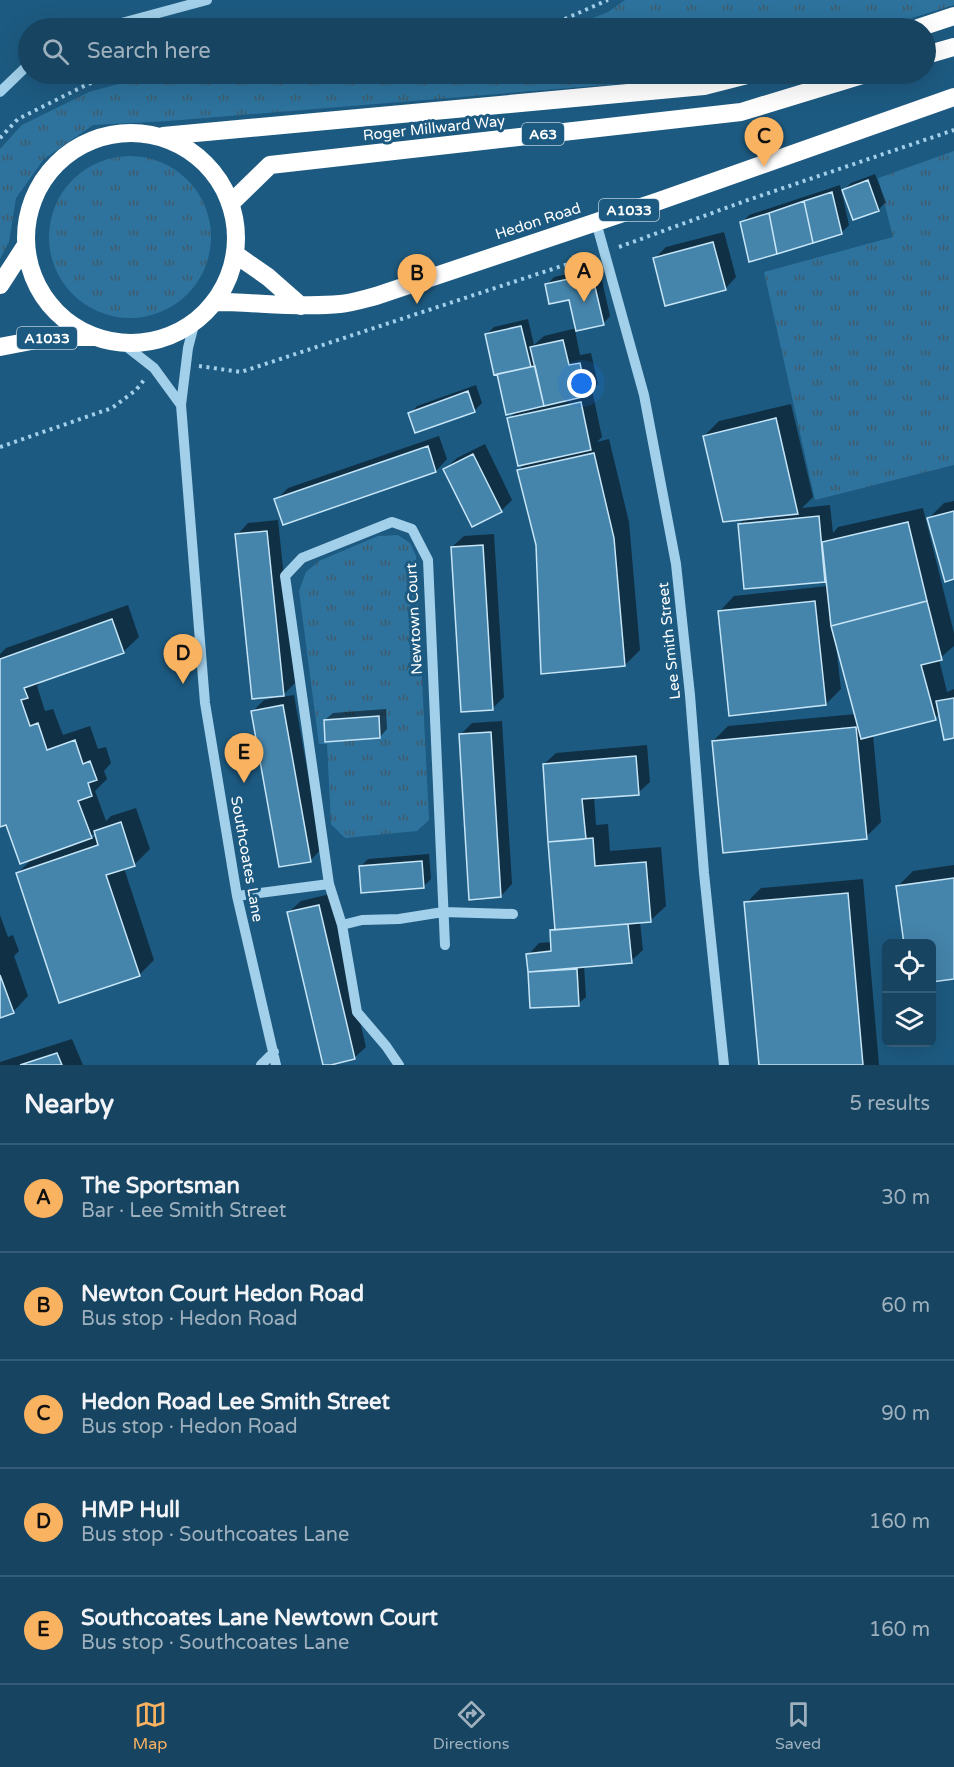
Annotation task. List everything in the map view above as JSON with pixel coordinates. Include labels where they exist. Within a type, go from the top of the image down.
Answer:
[{"type":"highway","points":[[936,22],[954,16]]},
{"type":"highway","points":[[936,53],[954,47]]},
{"type":"highway","name":"Roger Millward Way","points":[[159,136],[712,84]]},
{"type":"highway","name":"Roger Millward Way","points":[[231,203],[270,165],[741,112],[834,84]]},
{"type":"highway","name":"Hedon Road","points":[[301,306],[342,304],[376,296],[954,97]]},
{"type":"highway","name":"A1033","points":[[0,347],[52,337],[95,337],[122,343],[148,342],[173,334],[195,321],[215,302],[228,279],[235,254],[236,228],[231,203],[219,180],[203,161],[182,146],[159,136],[125,133],[93,140],[64,157],[42,181],[29,212],[26,245],[32,275],[47,301],[69,323],[95,337]]},
{"type":"highway","name":"A1033","points":[[0,285],[26,245]]},
{"type":"highway","points":[[235,254],[301,306]]},
{"type":"highway","name":"A1033","points":[[215,302],[301,306]]},
{"type":"street","points":[[140,18],[207,0]]},
{"type":"street","points":[[0,92],[18,75]]},
{"type":"street","name":"Lee Smith Street","points":[[596,222],[644,395],[676,564],[724,1065]]},
{"type":"street","name":"Southcoates Lane","points":[[195,321],[188,348],[181,405],[205,703],[237,896],[276,1065]]},
{"type":"street","points":[[122,343],[154,368],[181,405]]},
{"type":"street","name":"Newtown Court","points":[[399,1065],[357,1012],[342,925],[329,884],[285,576],[302,558],[392,522],[412,528],[428,560],[445,945]]},
{"type":"street","points":[[237,896],[329,884]]},
{"type":"street","points":[[342,925],[362,920],[399,919],[443,912],[513,914]]},
{"type":"street","points":[[261,1065],[274,1052]]},
{"type":"path","points":[[567,18],[608,0]]},
{"type":"path","points":[[0,138],[18,119],[88,84]]},
{"type":"path","points":[[186,363],[241,372],[604,252],[954,130]]},
{"type":"path","points":[[0,447],[112,408],[136,390],[154,368]]},
{"type":"green space","points":[[625,0],[954,0],[954,5],[912,18],[593,18],[608,12]]},
{"type":"green space","points":[[118,84],[619,84],[168,121],[93,125],[44,159],[16,198],[9,242],[0,259],[0,149],[22,125],[89,92]]},
{"type":"green space","points":[[954,151],[954,465],[815,500],[764,272],[893,237],[878,178]]},
{"type":"green space","points":[[130,156],[161,162],[187,180],[205,206],[211,237],[205,268],[187,294],[161,312],[130,318],[99,312],[73,294],[55,268],[49,237],[55,206],[73,180],[99,162]]},
{"type":"green space","points":[[398,535],[410,543],[416,556],[429,820],[417,831],[345,838],[331,824],[327,744],[319,744],[299,591],[306,572],[319,561],[378,536]]},
{"type":"building","points":[[868,180],[879,211],[853,220],[842,190]]},
{"type":"building","points":[[832,192],[842,234],[813,243],[804,201]]},
{"type":"building","points":[[804,201],[813,243],[777,254],[769,213]]},
{"type":"building","points":[[769,213],[777,254],[749,262],[740,222]]},
{"type":"building","points":[[713,242],[726,290],[665,306],[653,258]]},
{"type":"building","points":[[592,274],[604,325],[576,331],[569,300],[549,304],[545,284]]},
{"type":"building","points":[[521,326],[531,367],[494,375],[485,334]]},
{"type":"building","points":[[563,340],[569,365],[580,363],[587,396],[544,406],[530,347]]},
{"type":"building","points":[[535,366],[544,406],[506,415],[497,374]]},
{"type":"building","points":[[468,391],[475,412],[415,433],[408,413]]},
{"type":"building","points":[[581,402],[591,450],[518,466],[507,418]]},
{"type":"building","points":[[776,418],[798,514],[723,522],[703,436]]},
{"type":"building","points":[[428,446],[436,472],[283,525],[274,499]]},
{"type":"building","points":[[594,453],[614,538],[625,666],[541,674],[536,545],[517,470]]},
{"type":"building","points":[[473,454],[502,512],[472,527],[443,469]]},
{"type":"building","points":[[954,511],[954,579],[945,582],[927,518]]},
{"type":"building","points":[[819,516],[825,582],[744,589],[738,524]]},
{"type":"building","points":[[908,522],[927,601],[831,626],[822,542]]},
{"type":"building","points":[[267,531],[284,696],[252,699],[235,534]]},
{"type":"building","points":[[483,545],[493,710],[461,712],[451,547]]},
{"type":"building","points":[[815,601],[826,705],[729,716],[718,611]]},
{"type":"building","points":[[927,601],[942,660],[921,665],[936,720],[861,739],[831,626]]},
{"type":"building","points":[[112,619],[124,653],[24,688],[28,698],[21,700],[30,726],[38,723],[47,750],[75,740],[83,764],[90,761],[97,780],[88,783],[92,796],[78,801],[92,838],[20,864],[6,825],[0,827],[0,659]]},
{"type":"building","points":[[954,698],[954,738],[944,740],[936,701]]},
{"type":"building","points":[[283,705],[311,862],[279,867],[251,711]]},
{"type":"building","points":[[379,716],[380,738],[325,742],[324,720]]},
{"type":"building","points":[[856,727],[867,839],[723,853],[712,741]]},
{"type":"building","points":[[491,732],[501,897],[469,900],[459,734]]},
{"type":"building","points":[[636,756],[639,795],[582,799],[586,839],[548,842],[543,764]]},
{"type":"building","points":[[121,822],[135,866],[106,875],[140,976],[59,1003],[16,873],[98,845],[94,831]]},
{"type":"building","points":[[593,838],[595,866],[646,862],[651,922],[555,930],[548,842]]},
{"type":"building","points":[[422,861],[424,888],[361,893],[359,866]]},
{"type":"building","points":[[954,878],[954,979],[936,981],[936,939],[903,939],[896,886]]},
{"type":"building","points":[[848,893],[863,1065],[759,1065],[744,902]]},
{"type":"building","points":[[319,905],[355,1059],[331,1065],[323,1065],[287,912]]},
{"type":"building","points":[[628,924],[632,963],[528,972],[526,954],[551,951],[550,930]]},
{"type":"building","points":[[577,969],[579,1006],[530,1008],[528,972]]},
{"type":"building","points":[[0,975],[14,1013],[0,1018]]},
{"type":"building","points":[[57,1053],[62,1065],[20,1065]]},
{"type":"place","name":"Hedon Road Lee Smith Street","points":[[764,167]]},
{"type":"place","name":"The Sportsman","points":[[584,302]]},
{"type":"place","name":"Newton Court Hedon Road","points":[[417,304]]},
{"type":"place","name":"HMP Hull","points":[[183,684]]},
{"type":"place","name":"Southcoates Lane Newtown Court","points":[[244,783]]}]
